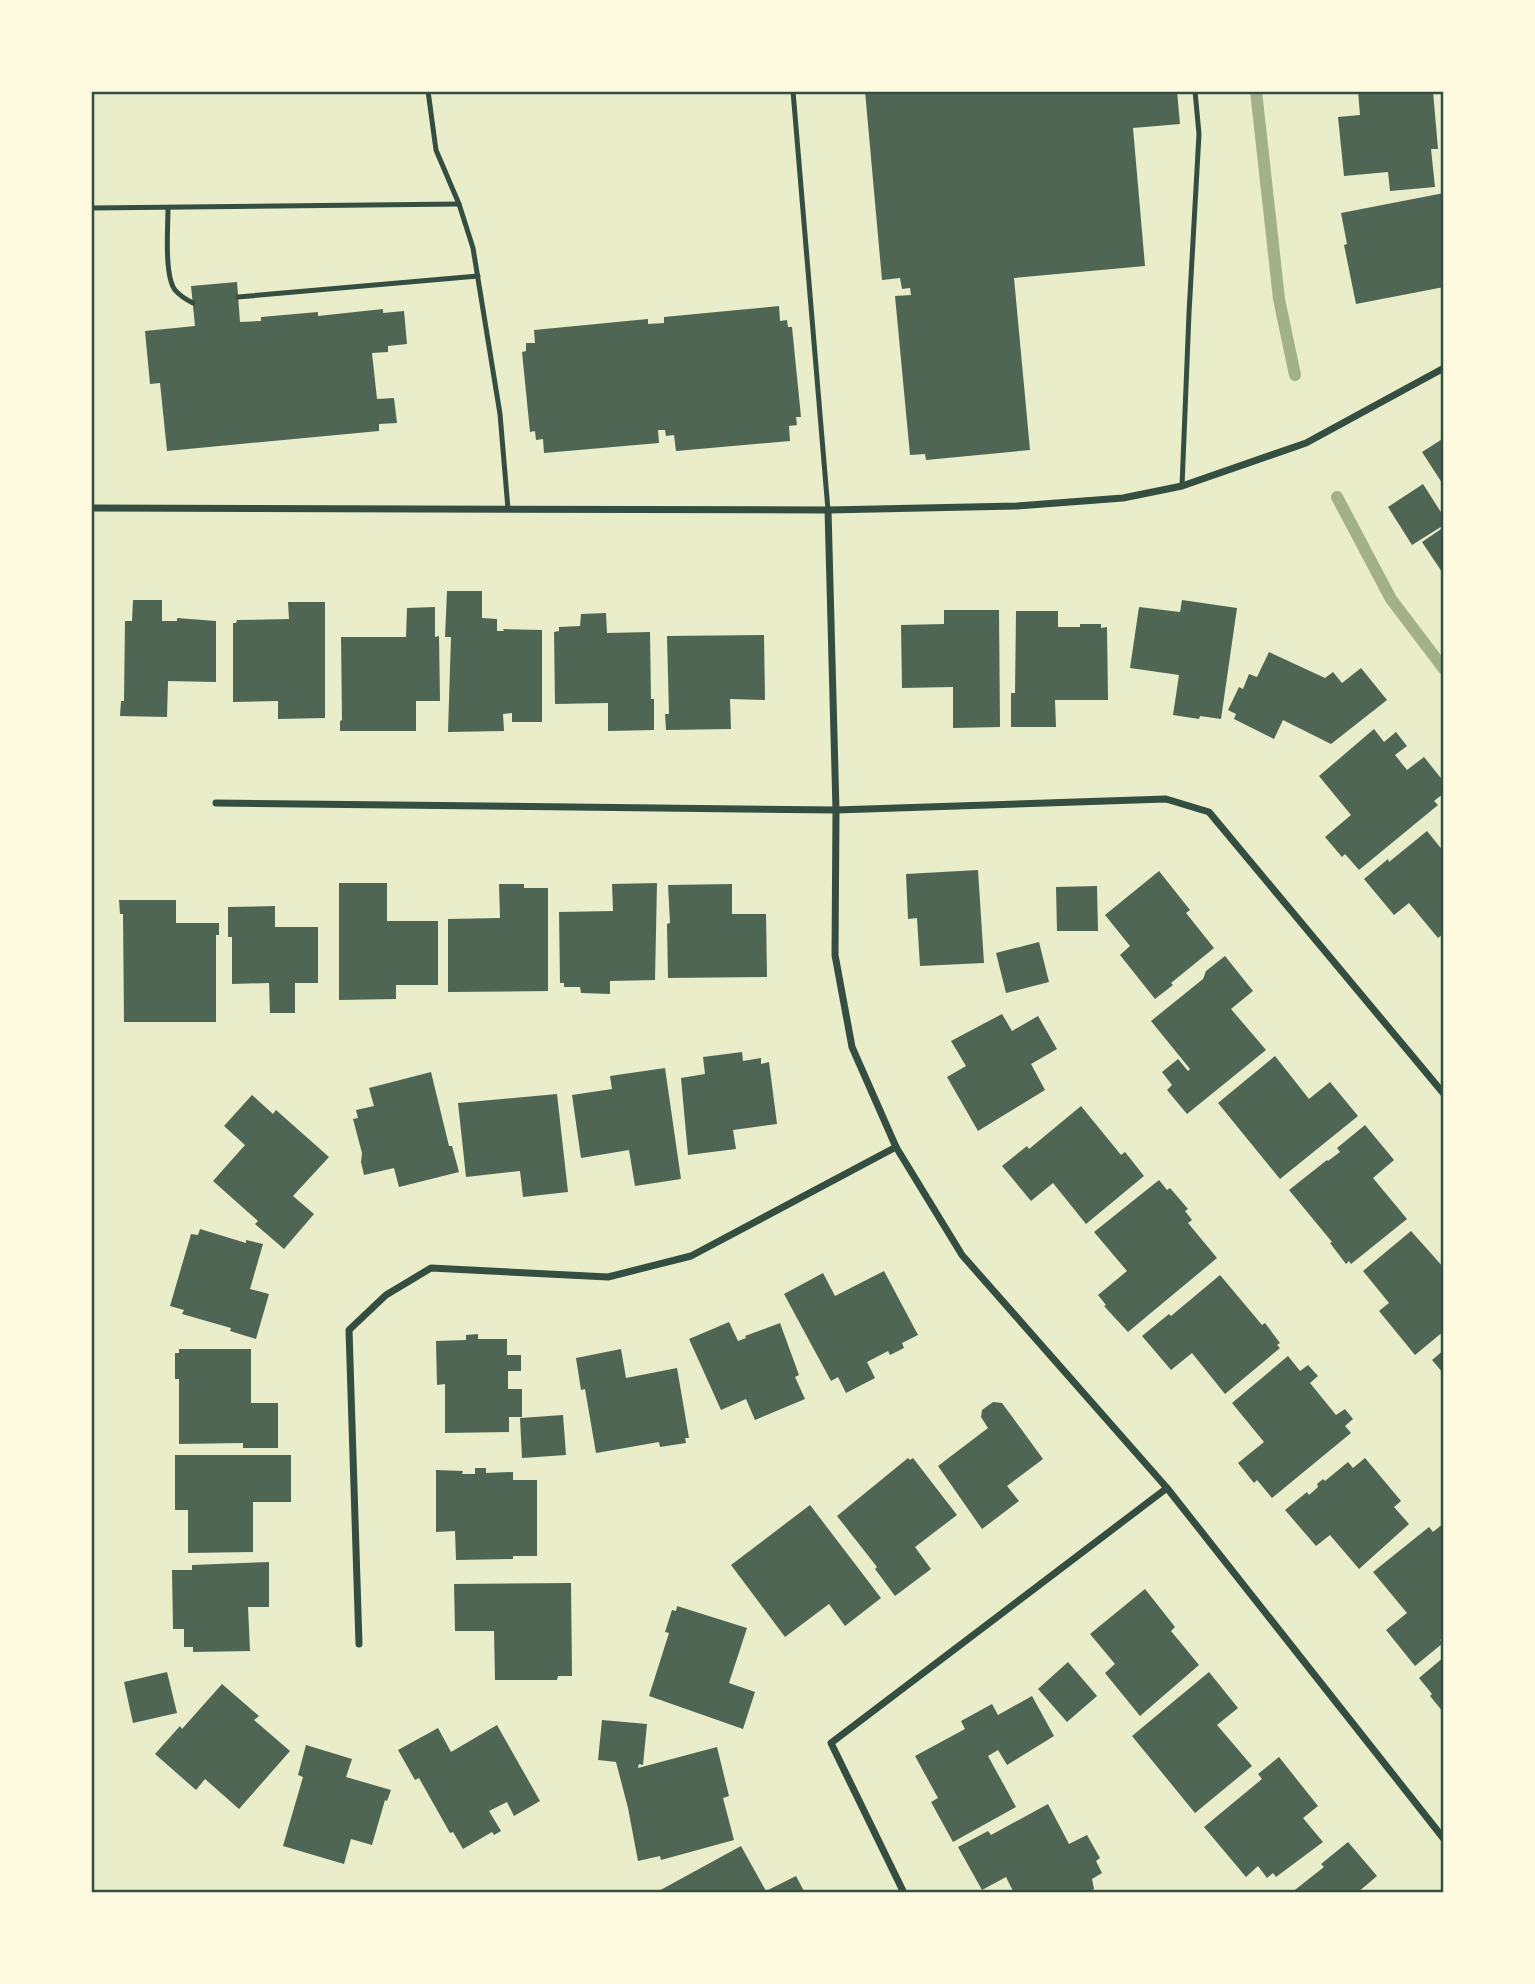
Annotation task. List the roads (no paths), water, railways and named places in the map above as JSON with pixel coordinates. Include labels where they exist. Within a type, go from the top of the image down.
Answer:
[{"type":"street","points":[[91,508],[828,510],[1017,506],[1123,498],[1182,486],[1306,443],[1444,368]]},
{"type":"street","points":[[828,510],[836,810],[835,955],[852,1047],[896,1147],[962,1255],[1167,1488],[1444,1839]]},
{"type":"street","points":[[216,803],[836,810],[1166,799],[1209,812],[1444,1094]]},
{"type":"street","points":[[359,1644],[349,1330],[386,1295],[431,1268],[608,1277],[691,1256],[896,1147]]},
{"type":"street","points":[[904,1893],[831,1744],[1167,1488]]},
{"type":"lane","points":[[428,91],[436,150],[459,204],[473,248],[500,414],[508,509]]},
{"type":"lane","points":[[793,91],[828,510]]},
{"type":"lane","points":[[1182,486],[1199,134],[1195,91]]},
{"type":"lane","points":[[91,208],[459,204]]},
{"type":"lane","points":[[168,208],[169,267],[174,289],[193,303]]},
{"type":"lane","points":[[238,297],[478,276]]},
{"type":"waterway","points":[[1256,91],[1279,299],[1295,375]]},
{"type":"waterway","points":[[1337,497],[1391,599],[1444,669]]}]
